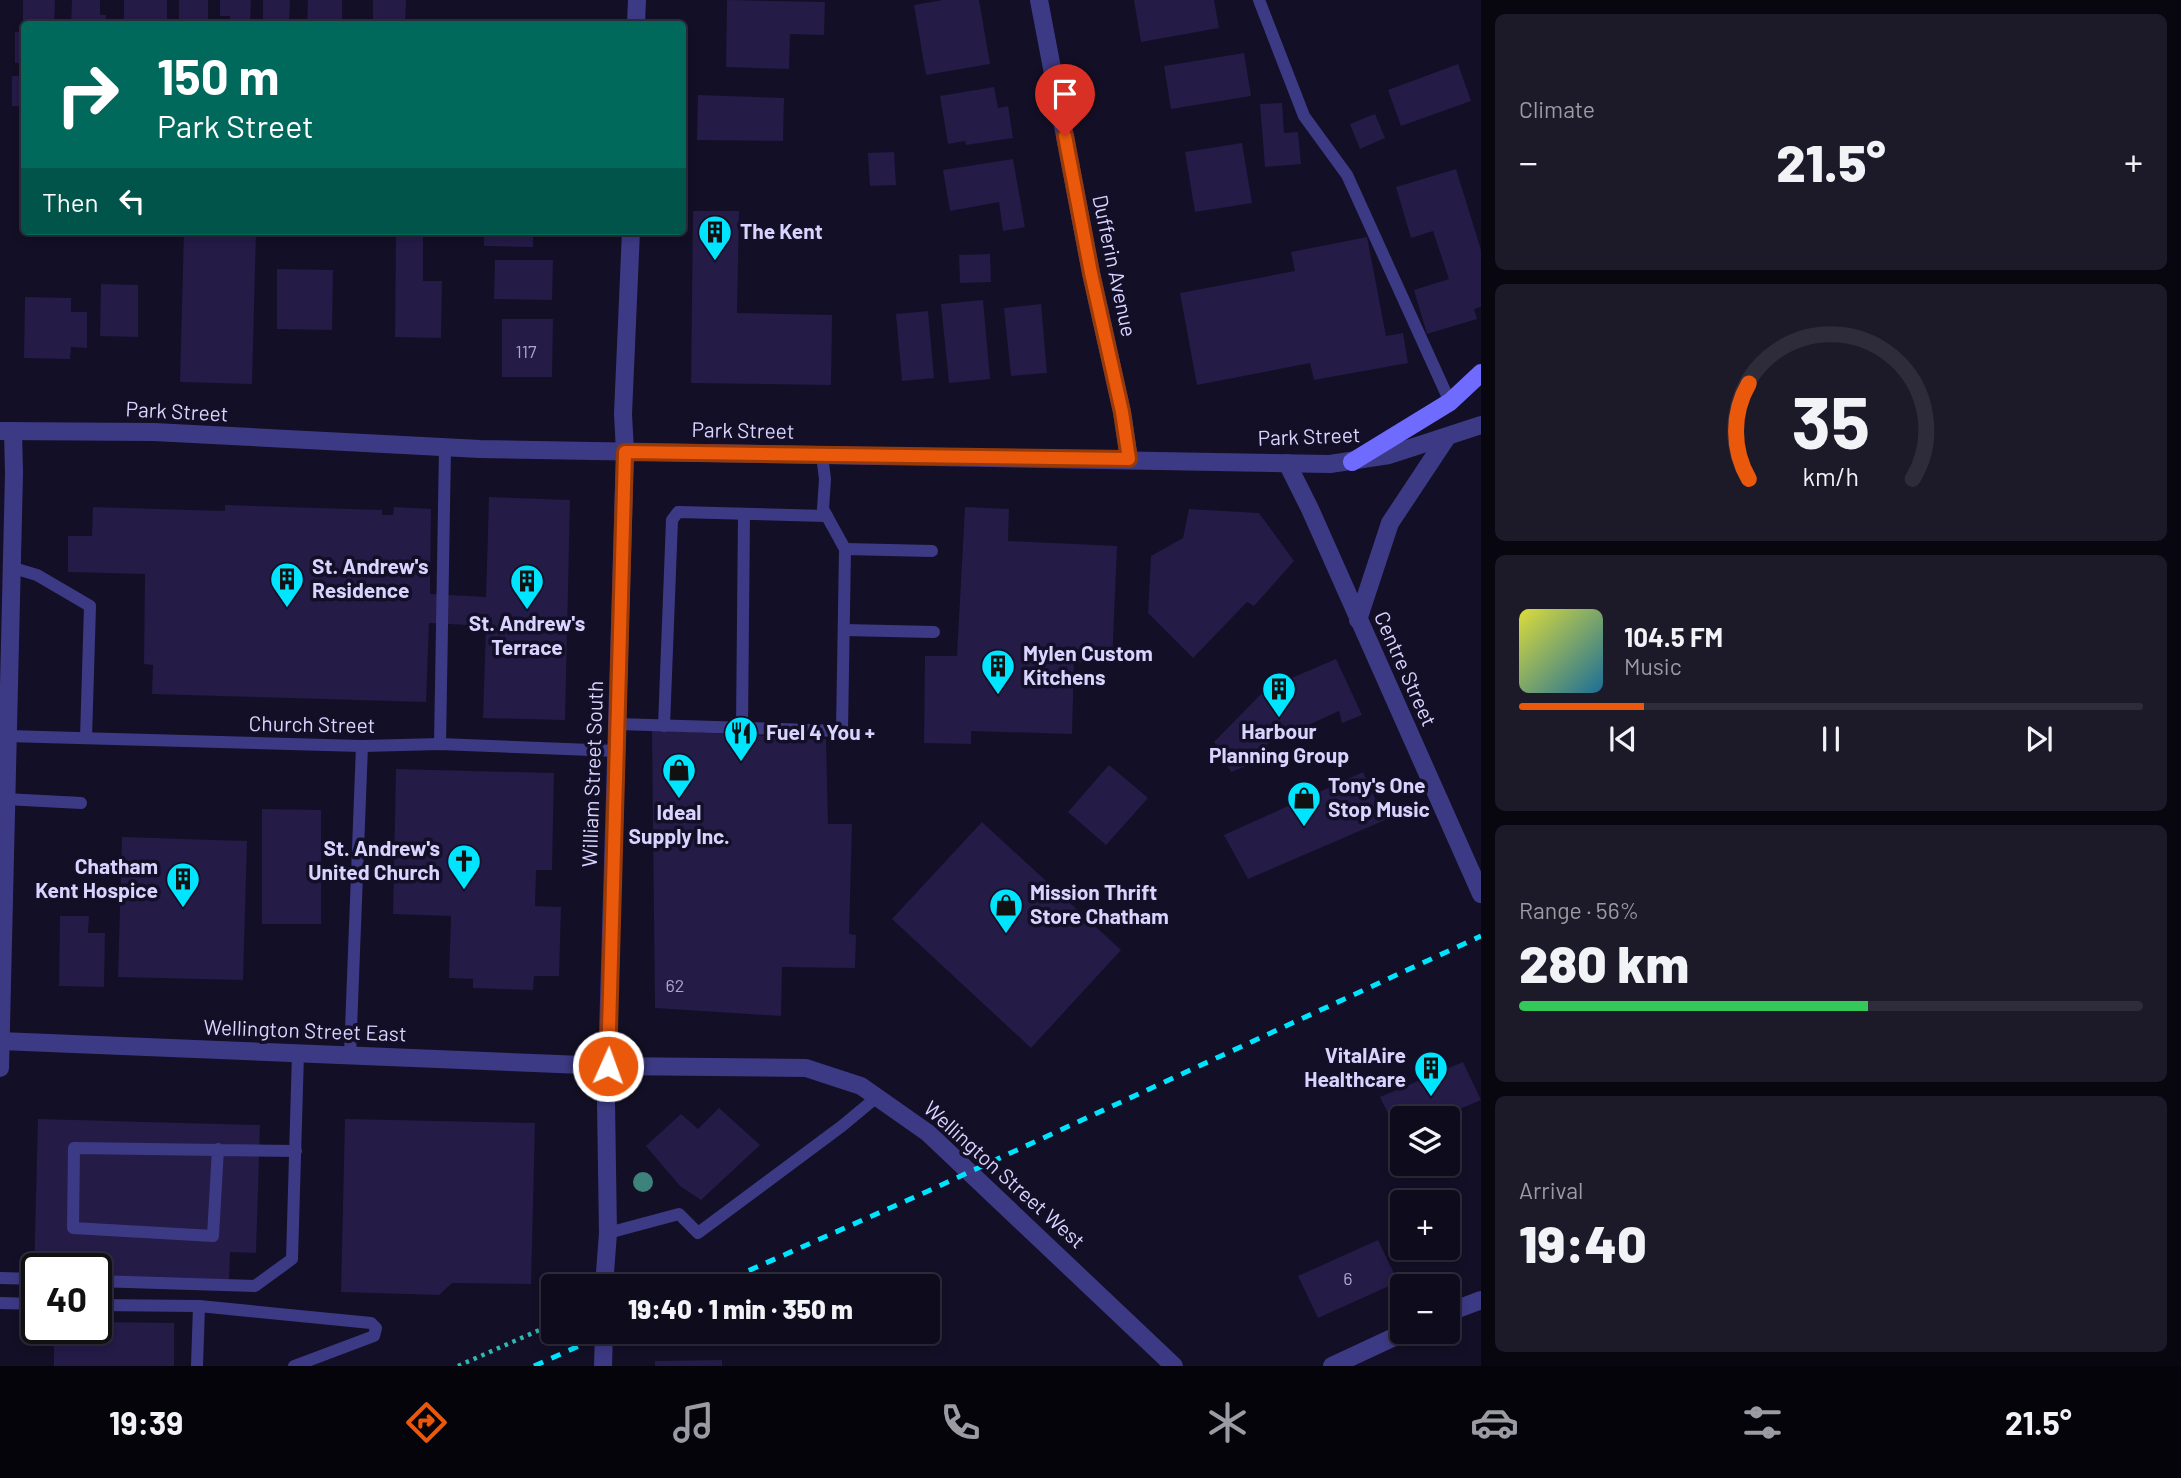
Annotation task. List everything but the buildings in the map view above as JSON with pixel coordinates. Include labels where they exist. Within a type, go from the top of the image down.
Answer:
[{"type":"main road","points":[[1352,461],[1450,402],[1481,373]]},
{"type":"street","points":[[636,21],[637,0]]},
{"type":"street","name":"Dufferin Avenue","points":[[1039,0],[1091,273],[1122,412],[1129,459]]},
{"type":"street","name":"William Street South","points":[[605,1274],[608,1233],[608,1066],[624,414],[631,235]]},
{"type":"street","name":"Park Street","points":[[6,431],[154,432],[445,448],[1330,464],[1389,455],[1481,425]]},
{"type":"street","points":[[0,1068],[3,799],[14,473],[6,431]]},
{"type":"street","points":[[1358,620],[1390,523],[1447,438]]},
{"type":"street","name":"Centre Street","points":[[1287,463],[1481,894]]},
{"type":"street","name":"Wellington Street East","points":[[0,1041],[608,1066]]},
{"type":"street","name":"Wellington Street West","points":[[608,1066],[806,1068],[861,1086],[928,1133],[1174,1366]]},
{"type":"street","points":[[1460,1308],[1481,1300]]},
{"type":"street","points":[[1332,1366],[1390,1339]]},
{"type":"street","points":[[603,1366],[604,1344]]},
{"type":"lane","points":[[1259,0],[1304,117],[1347,175],[1450,402]]},
{"type":"lane","points":[[440,744],[445,448]]},
{"type":"lane","points":[[617,723],[842,731],[845,549],[824,509],[825,479],[822,455]]},
{"type":"lane","points":[[664,726],[672,520],[678,512],[827,516]]},
{"type":"lane","points":[[742,727],[744,514]]},
{"type":"lane","points":[[845,549],[932,551]]},
{"type":"lane","points":[[10,567],[40,576],[90,606],[86,738]]},
{"type":"lane","points":[[844,630],[934,632]]},
{"type":"lane","name":"Church Street","points":[[7,736],[362,746],[440,744],[617,751]]},
{"type":"lane","points":[[350,1055],[362,746]]},
{"type":"lane","points":[[3,799],[82,803]]},
{"type":"lane","points":[[112,1282],[255,1286],[292,1259],[298,1053]]},
{"type":"lane","points":[[608,1233],[679,1214],[698,1233],[878,1096]]},
{"type":"lane","points":[[218,1149],[213,1236],[73,1228],[74,1148],[218,1149],[296,1151]]},
{"type":"lane","points":[[0,1278],[21,1279]]},
{"type":"lane","points":[[0,1303],[21,1304]]},
{"type":"lane","points":[[112,1305],[199,1306],[371,1323],[376,1328],[374,1336],[294,1366]]},
{"type":"lane","points":[[197,1366],[199,1306]]},
{"type":"path","points":[[458,1366],[541,1329]]},
{"type":"railway","points":[[741,1274],[926,1192],[1481,936]]},
{"type":"railway","points":[[534,1366],[583,1344]]},
{"type":"place","name":"The Kent","points":[[715,262]]},
{"type":"place","name":"St. Andrew's Residence","points":[[287,609]]},
{"type":"place","name":"St. Andrew's Terrace","points":[[527,611]]},
{"type":"place","name":"Mylen Custom Kitchens","points":[[998,696]]},
{"type":"place","name":"Harbour Planning Group","points":[[1279,719]]},
{"type":"place","name":"Fuel 4 You +","points":[[741,763]]},
{"type":"place","name":"Ideal Supply Inc.","points":[[679,800]]},
{"type":"place","name":"Tony's One Stop Music","points":[[1304,828]]},
{"type":"place","name":"St. Andrew's United Church","points":[[464,891]]},
{"type":"place","name":"Chatham Kent Hospice","points":[[183,909]]},
{"type":"place","name":"Mission Thrift Store Chatham","points":[[1006,935]]},
{"type":"place","name":"VitalAire Healthcare","points":[[1431,1098]]},
{"type":"route","points":[[608,1066],[625,452],[1129,459],[1122,412],[1091,273],[1065,136]]}]
